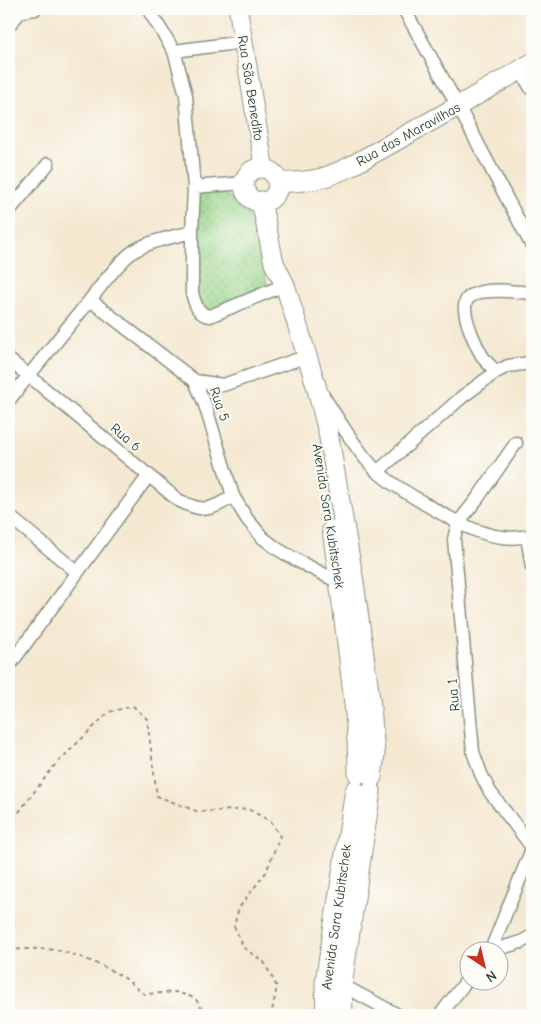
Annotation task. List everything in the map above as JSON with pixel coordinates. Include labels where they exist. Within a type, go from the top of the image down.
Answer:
[{"type":"main road","name":"Rua das Maravilhas","points":[[277,183],[318,179],[334,174],[526,67]]},
{"type":"main road","points":[[258,168],[264,168],[273,173],[277,183],[277,188],[271,198],[261,202],[248,196],[244,184],[248,173],[258,168]]},
{"type":"main road","points":[[261,202],[274,263],[285,286],[302,358]]},
{"type":"main road","name":"Avenida Sara Kubitschek","points":[[274,263],[275,288],[302,358],[316,385],[328,432],[354,582],[371,706],[375,754],[364,783],[325,982],[326,1015]]},
{"type":"main road","name":"Avenida Sara Kubitschek","points":[[302,358],[304,388],[320,449],[340,583],[355,710],[358,753],[364,783],[342,985],[343,1015]]},
{"type":"street","points":[[9,25],[20,10],[35,9]]},
{"type":"street","points":[[148,9],[174,51],[186,95],[194,187],[192,293],[196,306],[205,316],[210,316],[275,288]]},
{"type":"street","name":"Rua São Benedito","points":[[238,9],[264,168]]},
{"type":"street","points":[[404,9],[532,246]]},
{"type":"street","points":[[174,51],[244,42]]},
{"type":"street","points":[[526,67],[532,90]]},
{"type":"street","points":[[9,211],[48,164]]},
{"type":"street","points":[[194,187],[244,184]]},
{"type":"street","points":[[9,400],[117,267],[132,252],[151,243],[192,232]]},
{"type":"street","points":[[496,372],[485,360],[471,333],[465,305],[467,300],[472,295],[489,291],[532,293]]},
{"type":"street","name":"Rua 5","points":[[90,300],[195,381],[205,405],[233,496],[247,519],[263,538],[285,554],[340,583]]},
{"type":"street","points":[[195,381],[222,385],[302,358]]},
{"type":"street","name":"Rua 6","points":[[9,360],[178,500],[192,508],[206,509],[220,504],[233,496]]},
{"type":"street","points":[[376,472],[462,397],[496,372],[508,366],[532,363]]},
{"type":"street","points":[[205,405],[222,385]]},
{"type":"street","points":[[316,385],[350,437],[376,472],[458,523],[484,533],[504,537],[530,535],[532,567]]},
{"type":"street","points":[[458,523],[516,443]]},
{"type":"street","points":[[9,666],[149,475]]},
{"type":"street","points":[[9,516],[77,572]]},
{"type":"street","name":"Rua 1","points":[[458,523],[454,539],[473,752],[490,792],[532,848]]},
{"type":"street","points":[[495,942],[532,848]]},
{"type":"street","points":[[508,946],[532,936]]},
{"type":"street","points":[[342,985],[398,1015]]},
{"type":"street","points":[[440,1015],[458,992]]},
{"type":"path","points":[[9,825],[54,766],[110,712],[133,706],[147,719],[157,796],[199,812],[248,809],[270,820],[280,836],[266,872],[239,908],[234,926],[244,948],[264,962],[277,987],[271,1015]]},
{"type":"path","points":[[9,950],[47,950],[66,953],[90,961],[125,979],[144,994],[176,992],[195,998],[206,1015]]},
{"type":"green space","points":[[220,192],[248,205],[258,223],[267,286],[209,311],[196,297],[197,194]]}]
